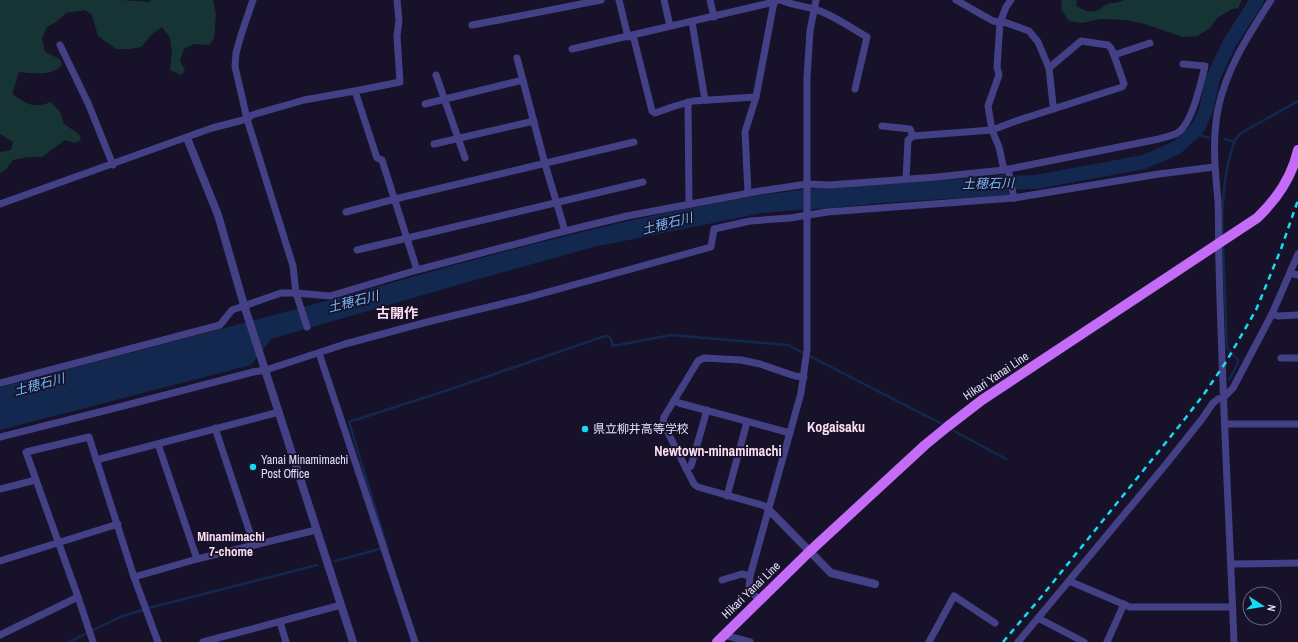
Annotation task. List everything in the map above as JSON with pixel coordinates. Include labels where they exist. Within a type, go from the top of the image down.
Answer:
[{"type":"main road","name":"Hikari Yanai Line","points":[[720,639],[809,552],[925,445],[977,404],[1257,218],[1279,194],[1288,178],[1298,150]]},
{"type":"street","points":[[253,0],[236,53],[235,67],[247,119],[293,266],[296,293],[307,327]]},
{"type":"street","points":[[0,204],[212,128],[247,119],[252,115],[304,100],[400,82],[397,36],[399,20],[397,0]]},
{"type":"street","points":[[472,24],[601,0]]},
{"type":"street","points":[[619,0],[631,36],[652,111],[655,113],[688,102],[756,97]]},
{"type":"street","points":[[664,0],[670,26]]},
{"type":"street","points":[[710,0],[714,17]]},
{"type":"street","points":[[760,601],[749,589],[750,576],[801,393],[807,353],[807,78],[810,31],[816,0]]},
{"type":"street","points":[[956,0],[993,21],[1007,23],[1029,31],[1038,42],[1049,68],[1054,109]]},
{"type":"street","points":[[1011,0],[1006,7],[1000,23],[997,67],[999,75],[988,106],[992,130],[1007,171],[1014,197]]},
{"type":"street","points":[[1234,642],[1223,398],[1222,240],[1214,167],[1214,130],[1223,87],[1227,77],[1271,0]]},
{"type":"street","points":[[572,49],[778,1],[814,9],[867,37],[855,89]]},
{"type":"street","points":[[748,193],[745,132],[756,97],[778,1]]},
{"type":"street","points":[[692,22],[705,100]]},
{"type":"street","points":[[906,179],[908,140],[913,136],[992,130],[1122,87],[1124,84],[1114,55],[1108,45],[1081,41],[1049,68]]},
{"type":"street","points":[[1114,55],[1150,44]]},
{"type":"street","points":[[60,45],[88,103],[113,164]]},
{"type":"street","points":[[517,58],[545,164],[565,231]]},
{"type":"street","points":[[0,383],[220,325],[232,310],[281,293],[330,296],[416,270],[627,216],[748,193],[807,186],[937,178],[1007,171],[1159,139],[1177,133],[1182,129],[1189,118],[1196,99],[1205,66],[1183,64]]},
{"type":"street","points":[[436,75],[465,158]]},
{"type":"street","points":[[425,104],[523,80]]},
{"type":"street","points":[[355,91],[377,158],[382,160],[416,270]]},
{"type":"street","points":[[688,102],[689,204]]},
{"type":"street","points":[[434,144],[534,121]]},
{"type":"street","points":[[882,126],[910,129],[913,136]]},
{"type":"street","points":[[187,138],[218,215],[244,305],[353,642]]},
{"type":"street","points":[[346,212],[634,142]]},
{"type":"street","points":[[0,437],[253,372],[266,370],[319,352],[427,322],[526,298],[711,247],[714,229],[807,214],[1014,197],[1159,174],[1214,167]]},
{"type":"street","points":[[357,250],[643,182]]},
{"type":"street","points":[[1018,642],[1167,463],[1202,420],[1213,403],[1218,399],[1223,398],[1233,388],[1272,314],[1298,254]]},
{"type":"street","points":[[1290,273],[1298,275]]},
{"type":"street","points":[[1272,314],[1278,316],[1298,315]]},
{"type":"street","points":[[319,352],[415,642]]},
{"type":"street","points":[[804,377],[795,376],[741,360],[704,358],[698,361],[674,400],[664,418],[663,423],[694,484],[698,487],[727,496],[765,506],[831,573],[875,584]]},
{"type":"street","points":[[1281,358],[1298,358]]},
{"type":"street","points":[[674,400],[790,433]]},
{"type":"street","points":[[686,469],[691,466],[707,410]]},
{"type":"street","points":[[96,460],[279,412]]},
{"type":"street","points":[[727,496],[747,422]]},
{"type":"street","points":[[1225,424],[1298,424]]},
{"type":"street","points":[[215,428],[254,545]]},
{"type":"street","points":[[93,642],[26,452],[89,437],[134,577],[158,642]]},
{"type":"street","points":[[158,444],[197,560]]},
{"type":"street","points":[[0,489],[36,480]]},
{"type":"street","points":[[0,561],[118,524]]},
{"type":"street","points":[[134,577],[316,530]]},
{"type":"street","points":[[1231,564],[1298,563]]},
{"type":"street","points":[[722,580],[742,574],[750,576]]},
{"type":"street","points":[[1069,581],[1130,607],[1232,607]]},
{"type":"street","points":[[929,642],[954,596],[994,623]]},
{"type":"street","points":[[0,635],[78,597]]},
{"type":"street","points":[[1107,642],[1124,604]]},
{"type":"street","points":[[202,642],[221,640],[341,605]]},
{"type":"street","points":[[1038,618],[1084,642]]},
{"type":"street","points":[[280,622],[286,642]]},
{"type":"street","points":[[720,639],[750,642]]},
{"type":"green space","points":[[0,0],[122,0],[149,2],[152,0],[213,0],[216,14],[214,38],[209,45],[194,44],[184,49],[180,61],[185,70],[181,75],[170,70],[172,51],[170,38],[162,27],[151,35],[141,47],[116,49],[98,36],[92,15],[85,10],[66,13],[56,22],[47,27],[42,38],[45,52],[60,59],[62,65],[47,73],[19,72],[12,94],[30,104],[39,105],[51,102],[60,112],[64,124],[79,134],[81,140],[75,143],[65,140],[42,157],[28,157],[13,160],[6,169],[0,173],[0,152],[11,150],[13,142],[0,134]]},
{"type":"green space","points":[[1062,0],[1077,0],[1076,5],[1090,12],[1096,11],[1108,4],[1124,0],[1241,0],[1241,2],[1238,8],[1232,9],[1217,18],[1210,28],[1197,36],[1183,37],[1145,24],[1126,20],[1100,19],[1082,23],[1069,21],[1061,9]]},
{"type":"water","points":[[1004,175],[1009,195],[881,203],[762,213],[594,247],[271,339],[251,365],[0,430],[0,387],[565,236],[655,215],[774,193],[818,188]]},
{"type":"waterway","name":"土穂石川","points":[[987,183],[1036,182],[1144,162],[1176,148],[1199,126],[1206,110],[1213,78],[1229,44],[1257,0]]},
{"type":"waterway","points":[[1223,237],[1222,214],[1224,190],[1228,165],[1235,140],[1241,133],[1298,101]]},
{"type":"waterway","points":[[1193,133],[1209,138]]},
{"type":"waterway","points":[[1225,139],[1234,142]]},
{"type":"waterway","points":[[1223,244],[1227,348],[1238,360],[1238,363],[1229,380]]},
{"type":"waterway","points":[[335,561],[387,547],[349,422],[605,336],[610,337],[613,346],[671,335],[788,345],[942,424]]},
{"type":"waterway","points":[[954,431],[1006,459]]},
{"type":"waterway","points":[[69,642],[120,617],[149,608],[317,565]]},
{"type":"railway","points":[[1003,642],[1184,420],[1226,362],[1256,310],[1281,249],[1298,200]]},
{"type":"place","name":"県立柳井高等学校","points":[[585,429]]},
{"type":"place","name":"Yanai Minamimachi Post Office","points":[[253,467]]},
{"type":"district","name":"古開作","points":[[397,313]]},
{"type":"district","name":"Kogaisaku","points":[[836,427]]},
{"type":"district","name":"Newtown-minamimachi","points":[[718,451]]},
{"type":"district","name":"Minamimachi 7-chome","points":[[231,544]]}]
